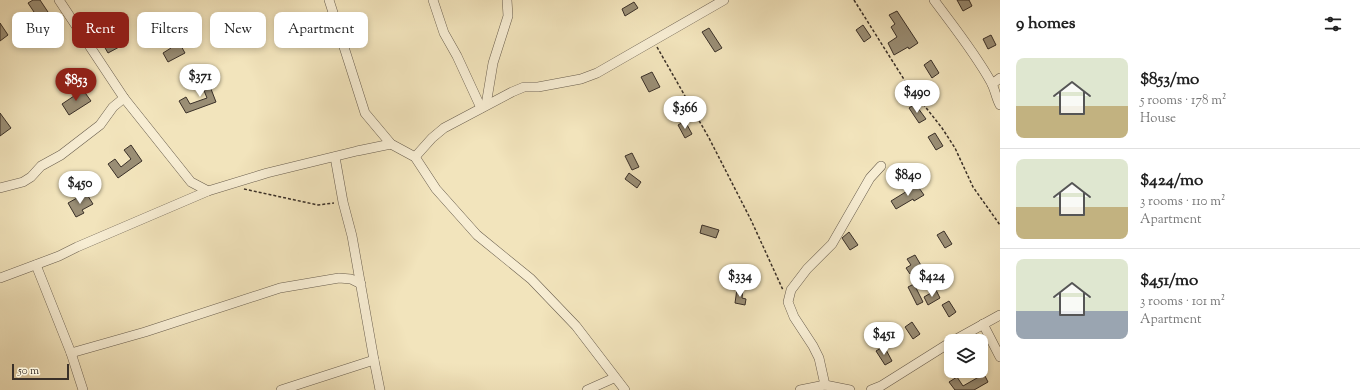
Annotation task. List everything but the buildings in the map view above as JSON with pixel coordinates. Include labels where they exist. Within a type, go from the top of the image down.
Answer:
[{"type":"street","points":[[59,0],[124,98],[191,182],[208,191]]},
{"type":"street","points":[[330,0],[365,113],[391,144],[415,157],[436,190],[477,235],[531,279],[576,326],[614,378],[625,390]]},
{"type":"street","points":[[433,0],[444,33],[483,106]]},
{"type":"street","points":[[483,106],[493,63],[508,16],[507,0]]},
{"type":"street","points":[[415,157],[432,138],[444,128],[483,106],[524,87],[538,87],[581,79],[596,73],[724,0]]},
{"type":"street","points":[[934,0],[965,41],[992,84],[1000,105]]},
{"type":"street","points":[[992,84],[1000,78]]},
{"type":"street","points":[[0,188],[24,182],[31,177],[41,166],[61,155],[100,125],[113,107],[124,98]]},
{"type":"street","points":[[0,278],[36,265],[208,191],[268,173],[391,144]]},
{"type":"street","points":[[335,157],[343,202],[352,236],[380,390]]},
{"type":"street","points":[[825,385],[819,358],[794,317],[788,302],[791,290],[797,280],[832,244],[870,178],[881,166]]},
{"type":"street","points":[[36,265],[71,353],[82,390]]},
{"type":"street","points":[[71,353],[145,332],[280,288],[339,278],[351,279],[361,284]]},
{"type":"street","points":[[966,334],[1000,315]]},
{"type":"street","points":[[983,324],[1000,357]]},
{"type":"street","points":[[871,390],[881,386],[944,347]]},
{"type":"street","points":[[281,390],[374,360]]},
{"type":"street","points":[[587,390],[614,378]]},
{"type":"street","points":[[800,390],[807,387],[825,385],[850,390]]},
{"type":"path","points":[[854,0],[905,81],[942,128],[955,148],[973,187],[1000,225]]},
{"type":"path","points":[[653,40],[713,145],[751,220],[788,302]]},
{"type":"path","points":[[230,185],[318,205],[343,202]]}]
